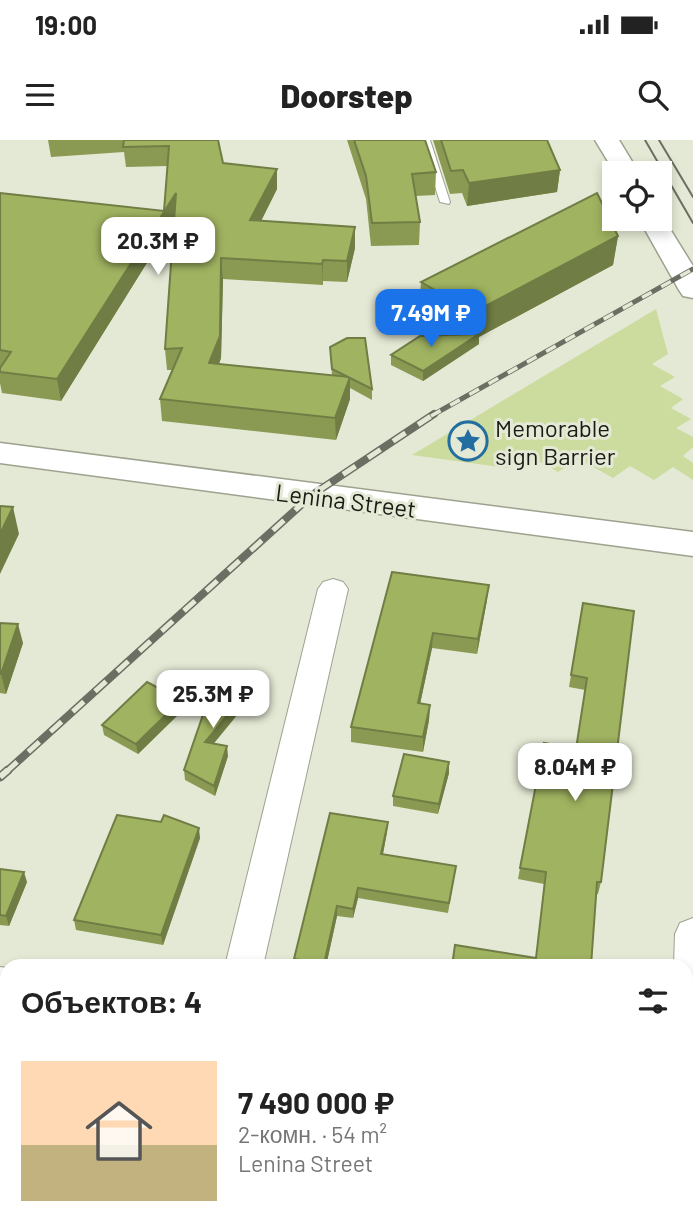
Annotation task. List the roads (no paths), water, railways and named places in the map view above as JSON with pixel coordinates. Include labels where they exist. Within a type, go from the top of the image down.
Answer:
[{"type":"main road","points":[[609,141],[620,161]]},
{"type":"main road","points":[[659,231],[693,290]]},
{"type":"main road","name":"Lenina Street","points":[[0,453],[693,544]]},
{"type":"street","points":[[246,959],[333,589]]},
{"type":"street","points":[[693,934],[693,1078]]},
{"type":"lane","points":[[425,140],[445,202]]},
{"type":"tram line","points":[[645,140],[693,223]]},
{"type":"tram line","points":[[659,140],[693,197]]},
{"type":"railway","points":[[431,416],[693,269]]},
{"type":"railway","points":[[6,772],[312,495],[434,414]]},
{"type":"railway","points":[[0,777],[8,770]]},
{"type":"place","name":"Memorable sign Barrier","points":[[468,441]]}]
